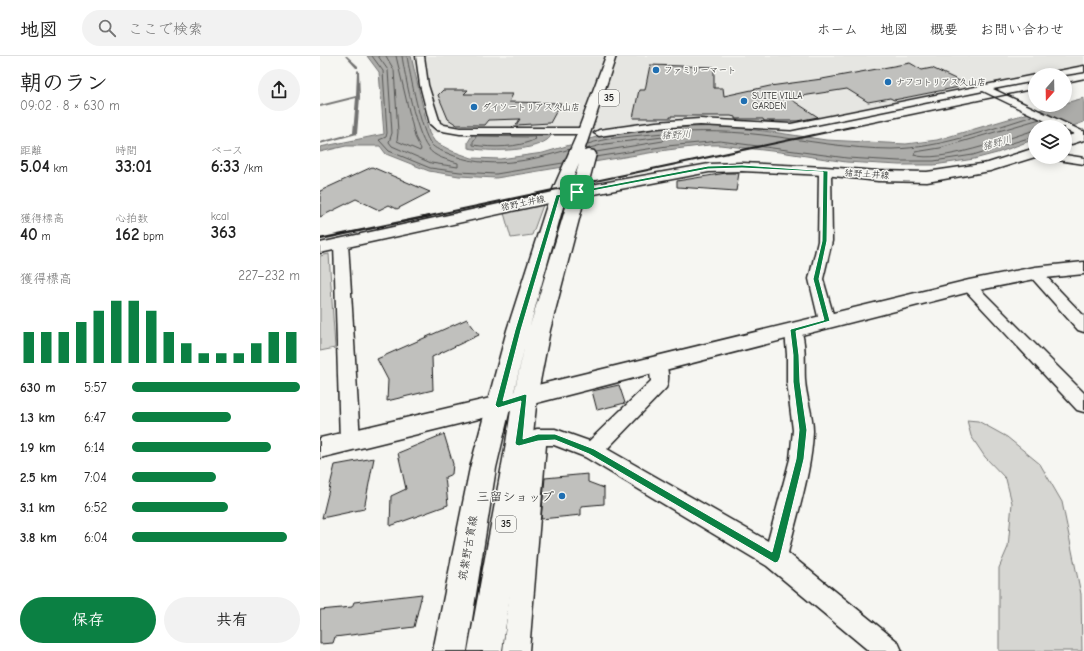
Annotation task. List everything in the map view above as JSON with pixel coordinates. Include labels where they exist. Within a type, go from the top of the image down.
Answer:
[{"type":"main road","name":"筑紫野古賀線","points":[[450,651],[483,468],[518,330],[558,196],[574,174],[590,135],[610,56]]},
{"type":"main road","name":"35","points":[[610,96],[617,75]]},
{"type":"main road","name":"筑紫野古賀線","points":[[590,135],[603,118]]},
{"type":"main road","points":[[1072,136],[1083,135]]},
{"type":"main road","name":"猪野土井線","points":[[320,248],[577,192],[708,168],[742,167],[825,171],[878,176],[927,177],[990,167],[1028,155]]},
{"type":"main road","name":"筑紫野古賀線","points":[[485,651],[528,440],[525,397],[539,330],[577,192],[574,174]]},
{"type":"street","points":[[420,56],[424,85],[435,124],[441,128],[460,131],[590,135],[643,126],[714,122],[767,127],[791,127],[1028,79]]},
{"type":"street","points":[[1072,71],[1084,69]]},
{"type":"street","points":[[983,88],[1020,105],[1043,120]]},
{"type":"street","points":[[1072,159],[1084,161]]},
{"type":"street","points":[[825,171],[825,241],[816,279],[827,321]]},
{"type":"street","points":[[341,243],[350,441]]},
{"type":"street","points":[[320,448],[498,405],[969,286],[1035,274],[1084,268]]},
{"type":"street","points":[[1035,274],[1084,326]]},
{"type":"street","points":[[969,286],[1084,405]]},
{"type":"street","points":[[775,558],[800,459],[803,430],[796,382],[796,355],[793,330]]},
{"type":"street","points":[[592,451],[660,383],[658,364]]},
{"type":"street","points":[[516,651],[528,440],[555,437],[592,451],[775,558],[889,651]]},
{"type":"shaded area","points":[[411,56],[1084,56],[1084,72],[1072,75],[1072,68],[1028,68],[1028,83],[779,133],[722,126],[665,128],[603,135],[429,133]]},
{"type":"shaded area","points":[[543,205],[532,235],[511,238],[504,213],[527,206]]},
{"type":"shaded area","points":[[329,254],[335,348],[320,351],[320,256]]},
{"type":"shaded area","points":[[967,420],[978,421],[1007,437],[1040,464],[1062,502],[1081,594],[1082,651],[999,651],[999,568],[1008,547],[1012,503],[1006,479],[985,457],[971,436]]},
{"type":"water","name":"猪野川","points":[[367,56],[411,56],[429,133],[435,142],[452,151],[472,158],[500,159],[543,153],[603,135],[665,128],[722,126],[826,140],[906,144],[937,140],[1032,112],[1072,112],[1072,101],[1084,98],[1084,122],[1072,126],[1072,120],[1028,120],[1028,142],[997,153],[974,159],[934,165],[846,162],[780,152],[709,145],[667,150],[496,178],[459,176],[429,171],[386,154],[380,146],[346,146],[320,152],[320,147],[384,134],[379,72]]},
{"type":"water","points":[[474,132],[553,133],[547,140],[530,147],[509,150],[486,150],[468,148],[468,142]]},
{"type":"building","points":[[910,63],[922,70],[932,68],[964,83],[955,85],[959,87],[894,100],[890,98],[868,102],[847,89],[789,98],[818,117],[797,121],[735,119],[735,117],[731,116],[671,116],[671,118],[633,118],[639,90],[645,90],[650,65],[714,67],[714,88],[723,88],[724,96],[770,86],[822,79]]},
{"type":"building","name":"ダイソートリアス久山店","points":[[443,90],[468,90],[464,94],[513,94],[509,102],[561,103],[550,123],[516,125],[520,119],[489,120],[485,125],[457,125],[448,119],[438,95]]},
{"type":"building","points":[[372,167],[430,192],[397,209],[389,205],[379,210],[356,199],[320,217],[320,191]]},
{"type":"building","points":[[726,173],[739,173],[736,191],[677,187],[677,181]]},
{"type":"building","points":[[467,319],[479,335],[432,357],[433,390],[387,401],[388,380],[377,359]]},
{"type":"building","points":[[619,385],[625,403],[597,410],[592,391]]},
{"type":"building","points":[[444,434],[453,464],[452,474],[445,477],[448,505],[390,526],[391,496],[406,489],[398,453]]},
{"type":"building","points":[[374,458],[364,509],[322,518],[335,465]]},
{"type":"building","points":[[588,474],[588,482],[604,488],[604,504],[581,506],[581,515],[541,519],[545,478]]},
{"type":"building","points":[[422,594],[414,627],[335,637],[333,643],[320,644],[320,610],[352,607],[354,602]]},
{"type":"waterway","points":[[346,56],[357,67]]},
{"type":"waterway","points":[[358,71],[358,97]]},
{"type":"waterway","points":[[320,106],[358,97]]},
{"type":"waterway","points":[[320,143],[355,134],[358,97]]},
{"type":"railway","points":[[1072,82],[1084,79]]},
{"type":"railway","points":[[852,127],[1028,90]]},
{"type":"railway","points":[[425,217],[856,126]]},
{"type":"railway","points":[[320,239],[430,216]]},
{"type":"place","name":"ファミリーマート","points":[[656,70]]},
{"type":"place","name":"ナフコトリアス久山店","points":[[888,82]]},
{"type":"place","name":"SUITE VILLA GARDEN","points":[[744,101]]},
{"type":"place","name":"ダイソートリアス久山店","points":[[474,107]]},
{"type":"place","name":"三留ショップ","points":[[562,496]]},
{"type":"route","points":[[742,167],[825,171],[825,241],[816,279],[827,321],[793,330],[796,355],[796,382],[803,430],[800,459],[775,558],[592,451],[555,437],[538,437],[519,443],[525,397],[498,405],[518,330],[558,196],[577,192],[708,168],[742,167]]}]
